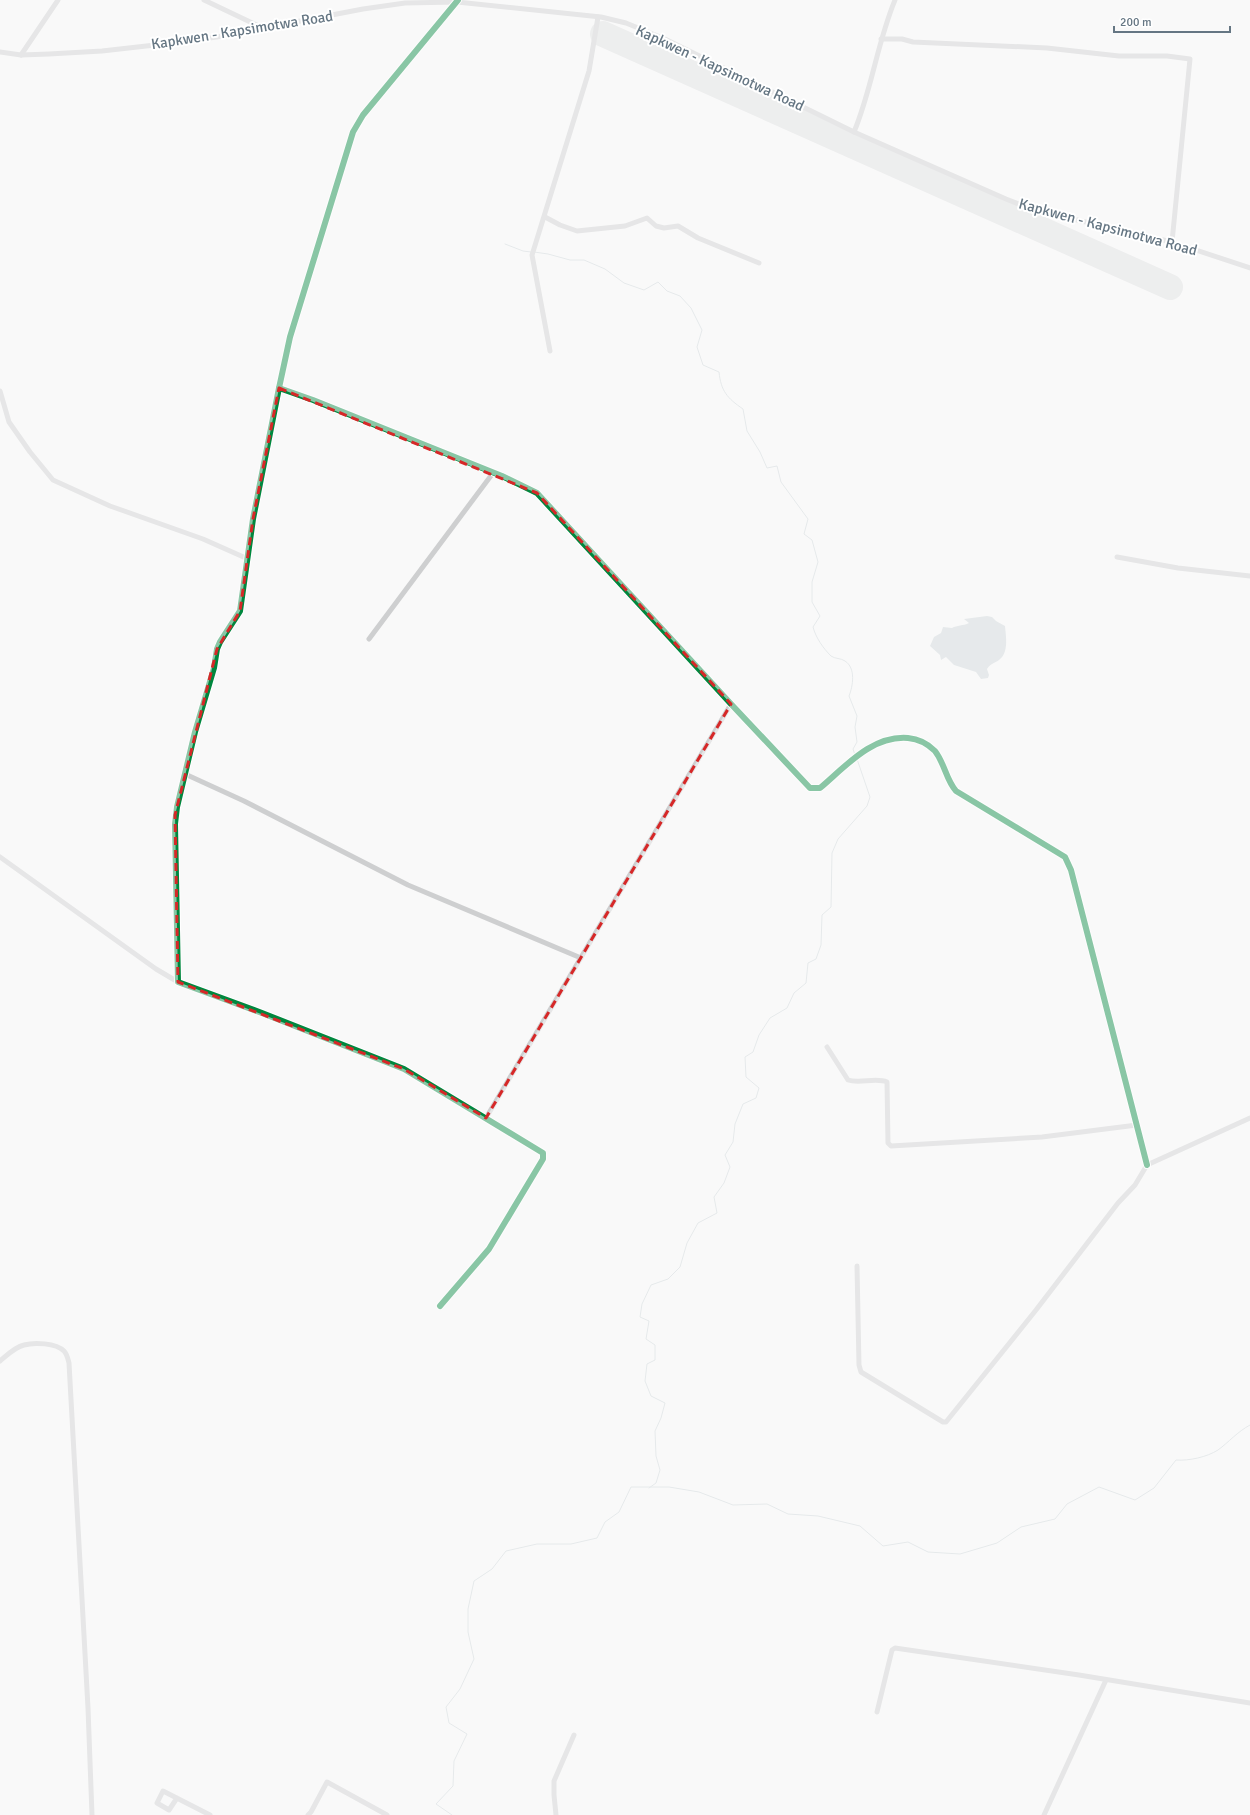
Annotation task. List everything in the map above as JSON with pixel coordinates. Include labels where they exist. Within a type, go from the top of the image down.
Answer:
[{"type":"street","points":[[21,55],[58,0]]},
{"type":"street","points":[[204,0],[263,28]]},
{"type":"street","points":[[854,132],[869,88],[881,39],[895,0]]},
{"type":"street","points":[[178,982],[175,815],[195,732],[214,668],[217,649],[240,610],[253,520],[279,388],[298,310],[344,161],[358,121],[458,1]]},
{"type":"street","name":"Kapkwen - Kapsimotwa Road","points":[[0,52],[21,55],[102,51],[156,45],[217,37],[391,5],[458,1],[598,17],[626,23],[665,39],[854,132],[1034,210],[1172,242],[1250,268]]},
{"type":"street","points":[[550,352],[532,255],[545,217],[588,71],[598,17]]},
{"type":"street","points":[[881,39],[902,39],[913,42],[1047,48],[1103,55],[1167,56],[1190,59],[1172,242]]},
{"type":"street","points":[[545,217],[568,228],[577,230],[625,226],[647,218],[656,226],[664,228],[678,226],[698,238],[759,263]]},
{"type":"street","points":[[279,388],[313,400],[493,473],[531,490],[543,498],[806,785],[816,789],[820,788],[858,755],[874,745],[890,740],[904,738],[917,739],[925,742],[943,762],[950,785],[956,791],[1065,857],[1070,870],[1147,1165]]},
{"type":"street","points":[[0,391],[9,422],[30,452],[53,480],[110,506],[203,539],[248,559]]},
{"type":"street","points":[[369,639],[493,473]]},
{"type":"street","points":[[1117,557],[1178,568],[1250,576]]},
{"type":"street","points":[[486,1118],[731,704]]},
{"type":"street","points":[[185,774],[250,804],[408,885],[581,958]]},
{"type":"street","points":[[0,857],[156,969],[178,982],[262,1013],[404,1070],[541,1151],[544,1156],[489,1249],[440,1306]]},
{"type":"street","points":[[827,1047],[848,1080],[857,1082],[887,1082],[888,1144],[891,1146],[1042,1137],[1137,1124]]},
{"type":"street","points":[[857,1266],[859,1365],[861,1372],[945,1423],[978,1384],[1118,1203],[1136,1185],[1147,1165],[1250,1118]]},
{"type":"street","points":[[0,1361],[9,1353],[23,1345],[41,1345],[52,1346],[62,1350],[65,1352],[69,1363],[88,1708],[92,1815]]},
{"type":"street","points":[[877,1712],[890,1654],[892,1650],[896,1648],[1250,1703]]},
{"type":"street","points":[[1044,1815],[1106,1680]]},
{"type":"street","points":[[556,1815],[554,1781],[574,1736]]},
{"type":"street","points":[[308,1815],[327,1782],[386,1815]]},
{"type":"street","points":[[177,1798],[210,1815]]},
{"type":"highlighted area","points":[[279,388],[537,493],[731,704],[486,1118],[404,1069],[178,982],[175,815],[217,649],[240,611],[253,519]]},
{"type":"shaded area","points":[[987,616],[992,617],[1005,626],[1006,640],[1006,649],[1002,657],[990,665],[987,669],[989,675],[988,678],[981,679],[976,672],[954,665],[946,657],[941,660],[940,655],[930,646],[934,637],[941,633],[943,627],[952,628],[965,625],[969,623],[964,619]]},
{"type":"waterway","points":[[505,244],[523,251],[531,252]]},
{"type":"waterway","points":[[534,252],[570,260],[584,260],[605,269],[624,283],[644,290],[658,282],[667,291],[680,296],[691,308],[702,330],[697,347],[703,365],[719,372],[721,384],[726,394],[743,409],[747,431],[760,452],[767,468],[777,466],[781,482],[808,519],[804,534],[812,540],[818,562],[812,582],[812,602],[820,616],[813,627],[818,639],[828,653],[833,657],[842,659],[851,668],[853,677],[849,696],[857,716],[855,727],[857,742],[853,749],[855,755]]},
{"type":"waterway","points":[[649,1488],[656,1483],[660,1470],[656,1456],[655,1431],[661,1418],[665,1403],[651,1396],[645,1381],[647,1364],[655,1360],[655,1345],[646,1339],[649,1321],[640,1317],[642,1304],[651,1285],[668,1279],[680,1267],[687,1243],[698,1223],[717,1213],[714,1197],[724,1183],[730,1167],[725,1155],[733,1142],[735,1124],[743,1104],[756,1098],[759,1088],[746,1077],[745,1057],[753,1052],[759,1035],[770,1018],[787,1008],[794,993],[806,983],[808,963],[816,959],[821,945],[822,915],[831,907],[832,853],[838,839],[867,806],[870,797],[857,759]]},
{"type":"waterway","points":[[452,1815],[436,1804],[453,1786],[454,1761],[467,1734],[449,1723],[446,1707],[460,1689],[474,1659],[468,1632],[468,1609],[474,1581],[492,1569],[506,1551],[537,1544],[571,1544],[597,1538],[605,1522],[619,1512],[631,1487],[669,1487],[699,1492],[733,1505],[767,1504],[788,1514],[818,1516],[860,1526],[883,1546],[908,1542],[928,1552],[960,1554],[997,1543],[1021,1527],[1055,1519],[1067,1504],[1099,1487],[1135,1500],[1154,1488],[1176,1460],[1186,1460],[1209,1455],[1218,1450],[1250,1425]]},
{"type":"runway","points":[[603,34],[1170,287]]},
{"type":"cycle path","points":[[440,1306],[489,1249],[543,1159],[543,1153],[404,1069],[262,1013],[178,982],[175,824],[177,807],[195,732],[214,668],[217,649],[240,611],[253,519],[290,337],[353,132],[363,115],[458,0]]},
{"type":"cycle path","points":[[279,388],[313,400],[502,476],[537,493],[810,788],[820,788],[849,762],[871,747],[895,738],[916,739],[935,751],[956,791],[1065,857],[1071,870],[1147,1165]]}]
